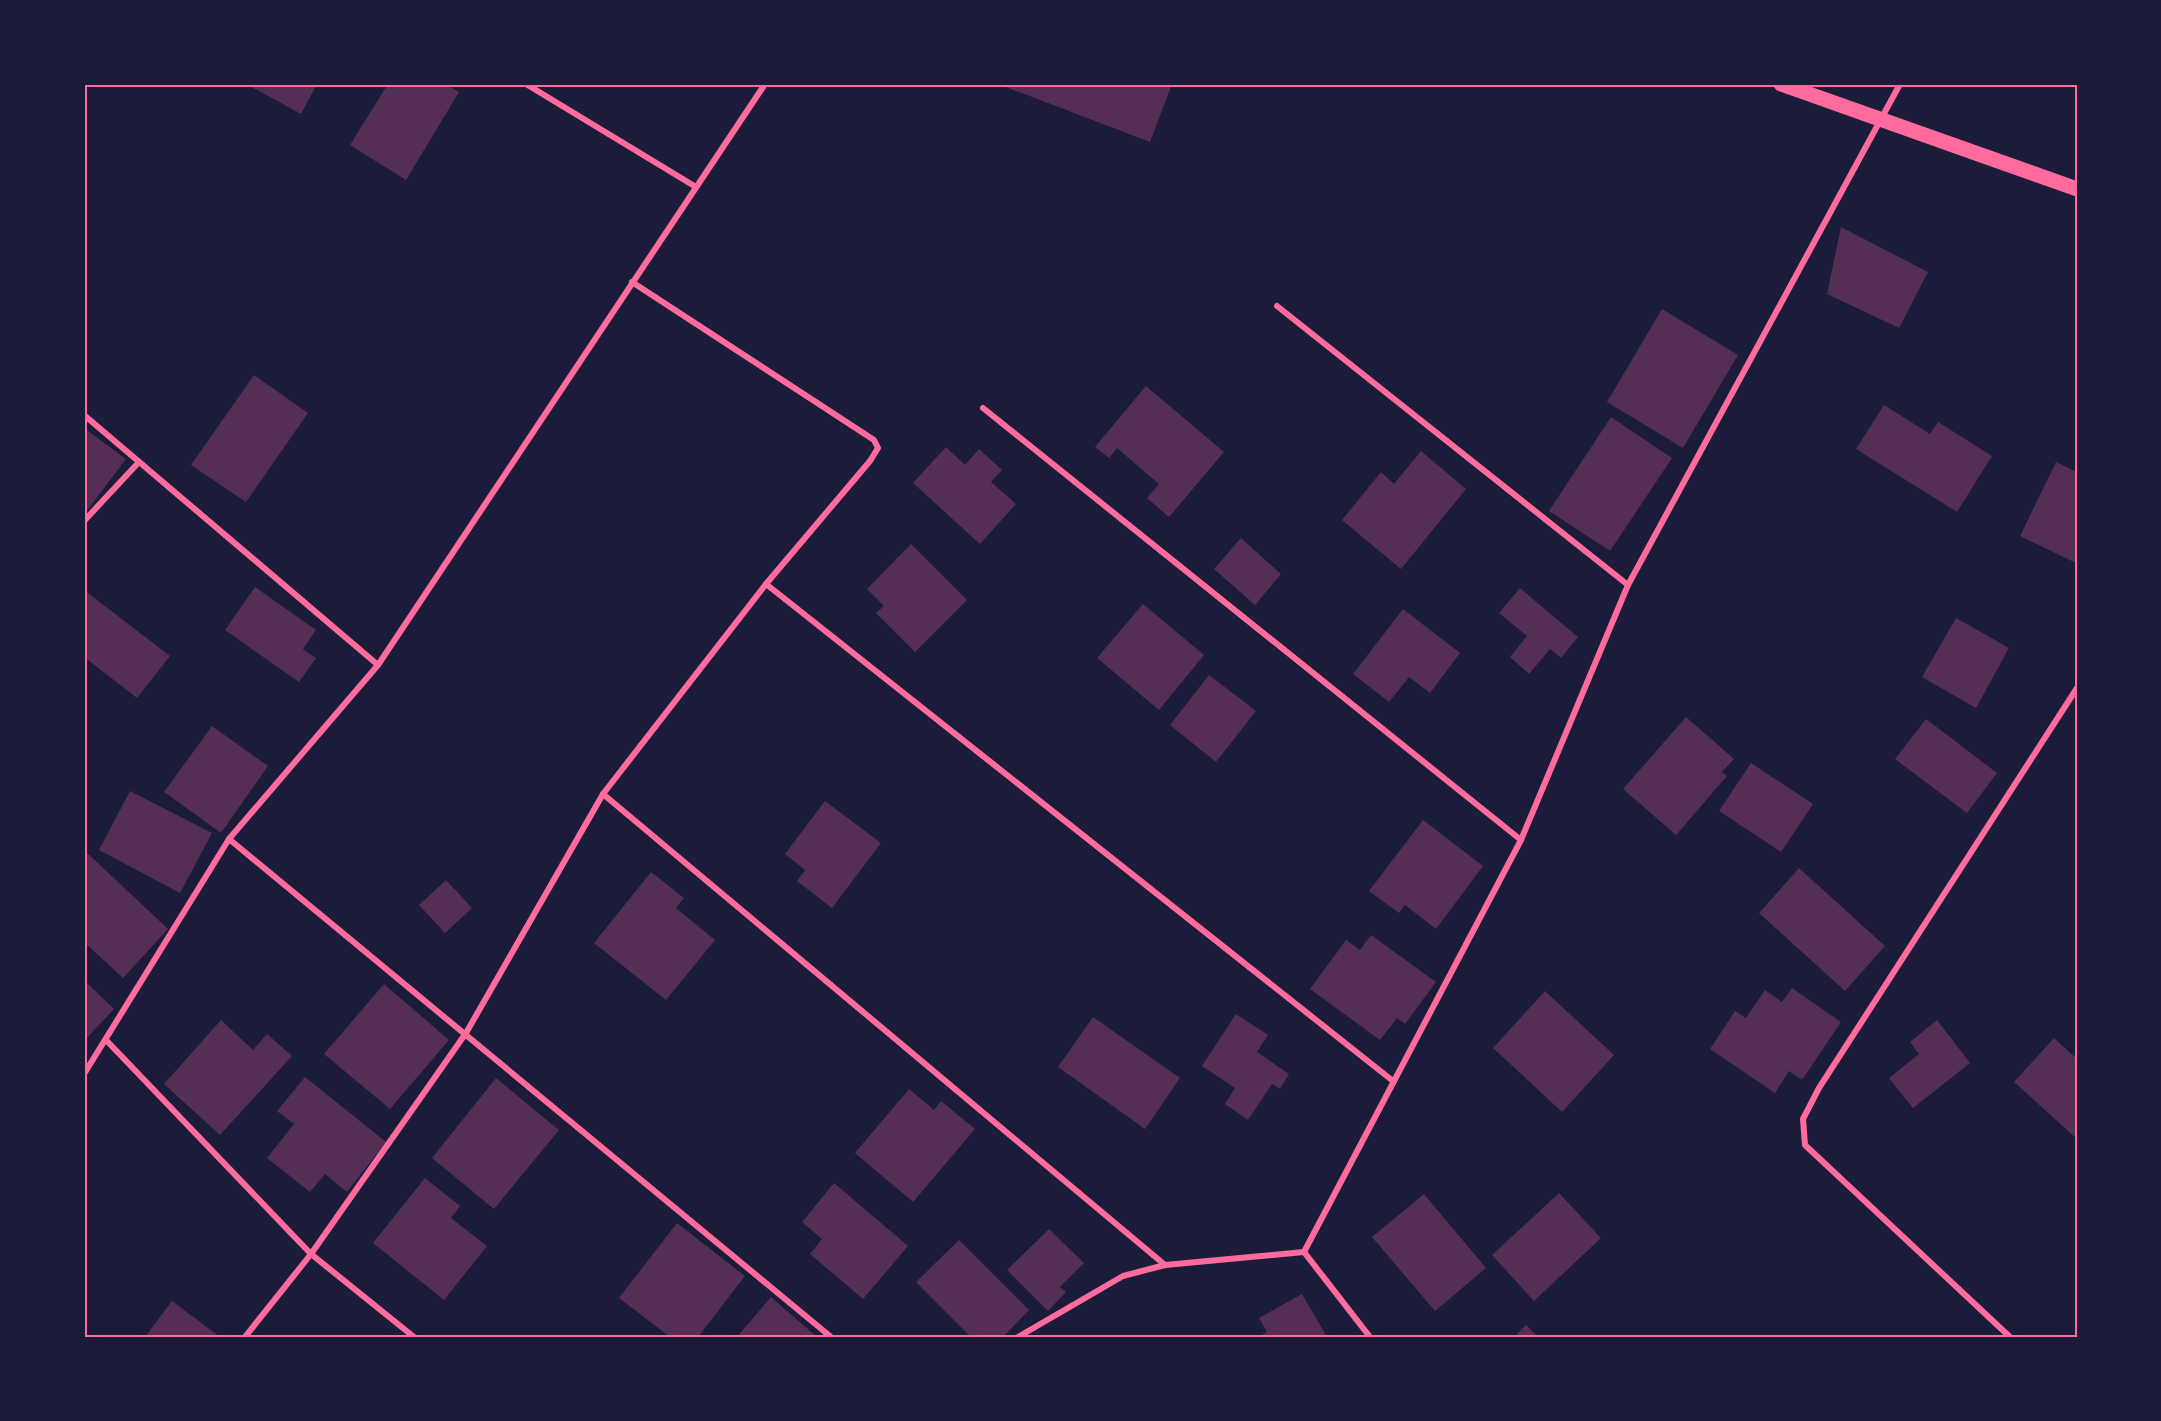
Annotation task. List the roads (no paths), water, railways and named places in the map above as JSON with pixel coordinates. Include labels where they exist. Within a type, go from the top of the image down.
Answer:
[{"type":"main road","points":[[1781,84],[2077,189]]},
{"type":"street","points":[[526,84],[696,187]]},
{"type":"street","points":[[84,1074],[229,839],[378,664],[765,84]]},
{"type":"street","points":[[1304,1252],[1521,840],[1628,585],[1900,84]]},
{"type":"street","points":[[245,1337],[311,1254],[466,1033],[603,794],[766,584],[870,461],[878,448],[874,440],[632,282]]},
{"type":"street","points":[[1277,306],[1628,585]]},
{"type":"street","points":[[983,408],[1521,840]]},
{"type":"street","points":[[84,415],[378,664]]},
{"type":"street","points":[[84,521],[140,462]]},
{"type":"street","points":[[766,584],[1393,1081]]},
{"type":"street","points":[[2010,1337],[1805,1145],[1803,1119],[1819,1088],[2077,688]]},
{"type":"street","points":[[603,794],[1165,1264]]},
{"type":"street","points":[[229,839],[831,1337]]},
{"type":"street","points":[[106,1040],[311,1254],[414,1337]]},
{"type":"street","points":[[1018,1337],[1123,1276],[1165,1264],[1304,1252]]},
{"type":"street","points":[[1304,1252],[1370,1337]]}]
